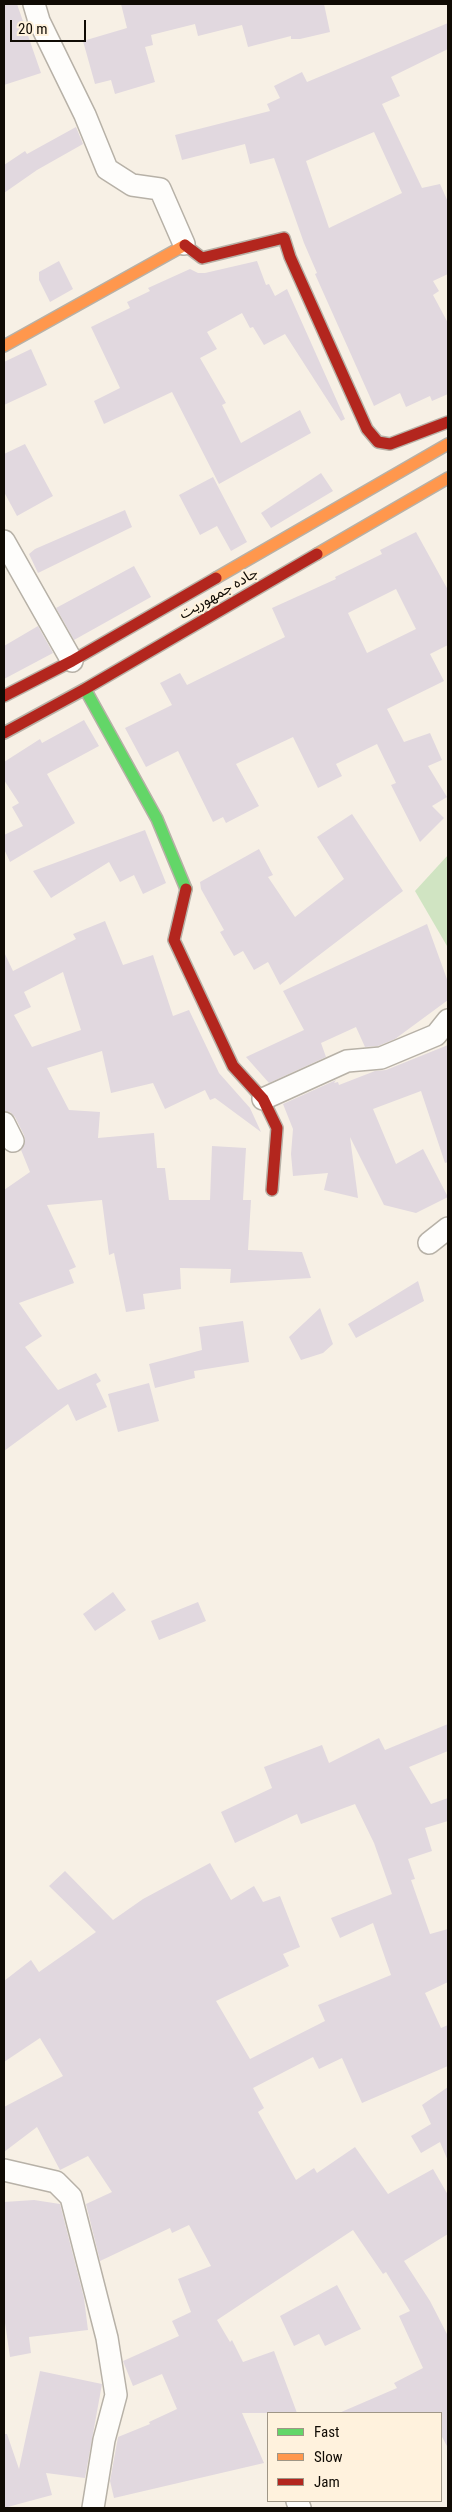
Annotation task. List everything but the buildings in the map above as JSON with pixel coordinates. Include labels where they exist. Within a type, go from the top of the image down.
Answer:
[{"type":"street","points":[[34,4],[39,21],[85,115],[107,168],[132,184],[160,189],[184,244],[202,258],[284,238],[290,257],[367,429],[378,442],[390,444],[448,422]]},
{"type":"street","points":[[7,338],[184,244]]},
{"type":"street","name":"جاده جمهوریت","points":[[4,696],[72,661],[448,444]]},
{"type":"street","name":"جاده جمهوریت","points":[[4,733],[85,689],[448,478]]},
{"type":"street","points":[[4,541],[72,661]]},
{"type":"street","points":[[85,689],[157,819],[186,889],[174,940],[233,1066],[263,1099],[277,1128],[272,1190]]},
{"type":"street","points":[[263,1099],[347,1061],[381,1058],[436,1035],[448,1020]]},
{"type":"street","points":[[429,1244],[448,1228]]},
{"type":"street","points":[[4,2170],[56,2182],[71,2197],[107,2338],[116,2395],[104,2440],[92,2508]]},
{"type":"green space","points":[[448,855],[448,946],[447,946],[415,891]]},
{"type":"traffic: fast","points":[[85,689],[157,819],[186,889]]},
{"type":"traffic: slow","points":[[4,346],[185,245]]},
{"type":"traffic: slow","points":[[216,578],[448,444]]},
{"type":"traffic: slow","points":[[317,554],[448,478]]},
{"type":"traffic: jam","points":[[185,245],[202,258],[284,238],[290,257],[367,429],[378,442],[390,444],[448,422]]},
{"type":"traffic: jam","points":[[4,733],[85,689],[317,554]]},
{"type":"traffic: jam","points":[[4,696],[72,661],[216,578]]},
{"type":"traffic: jam","points":[[186,889],[174,940],[233,1066],[263,1099],[277,1128],[272,1190]]}]
